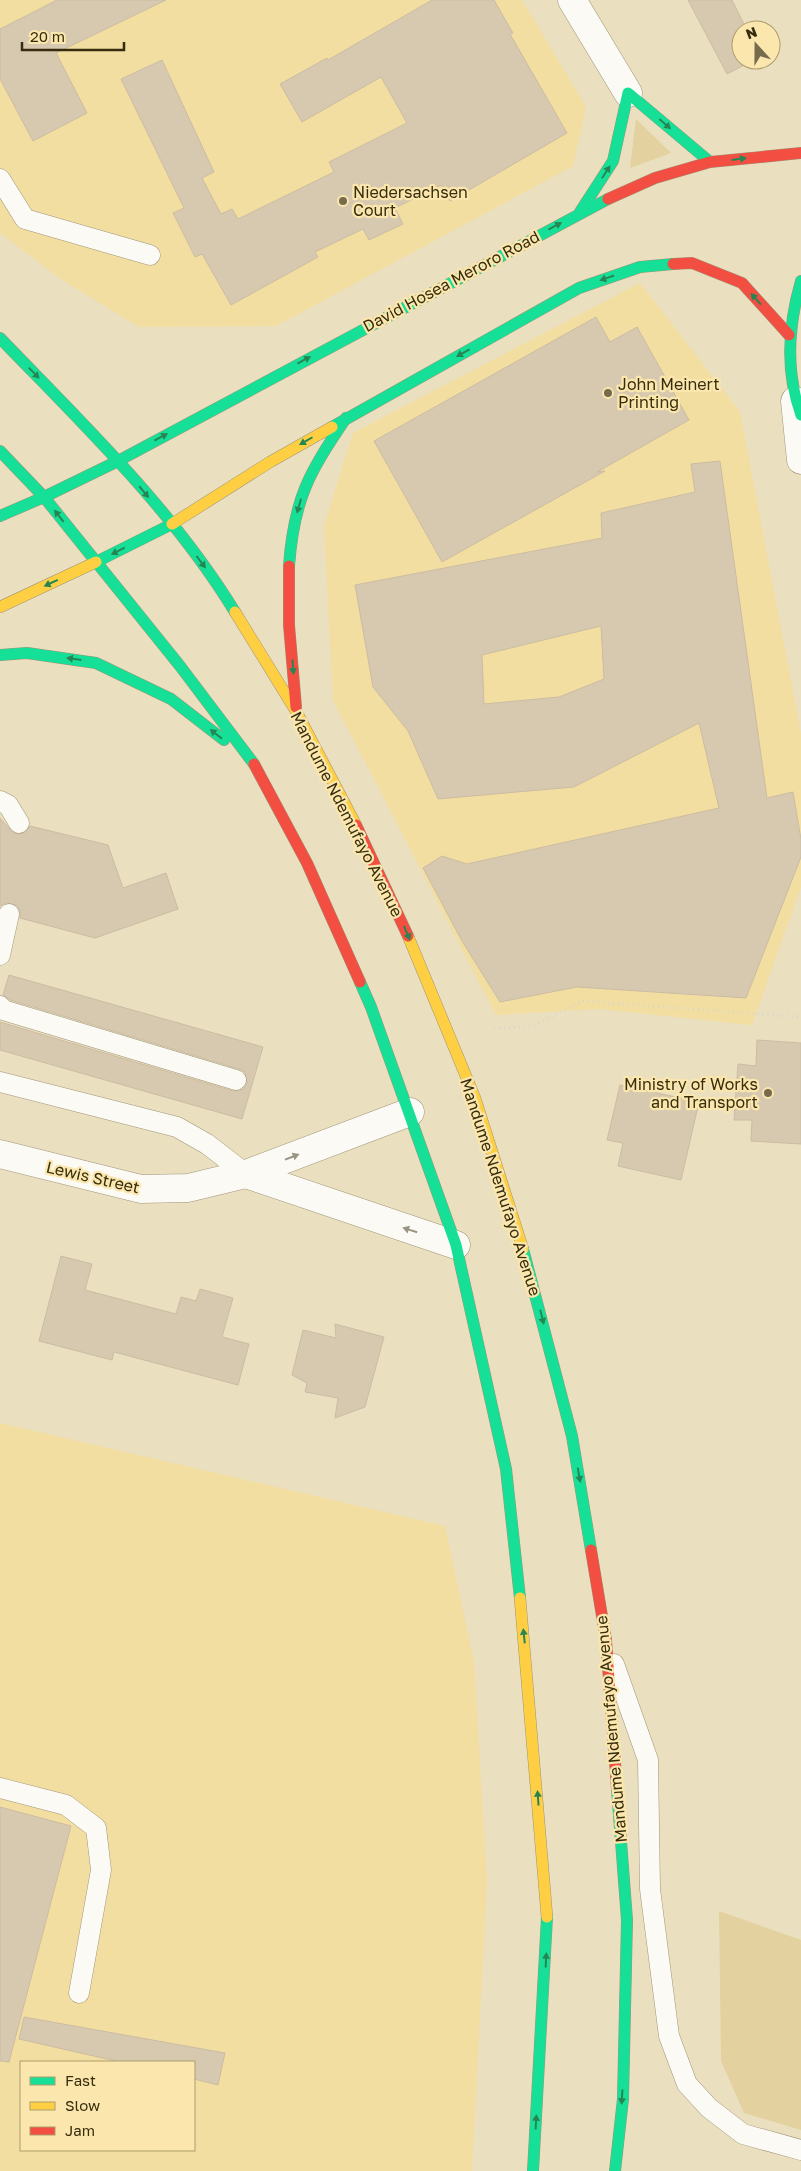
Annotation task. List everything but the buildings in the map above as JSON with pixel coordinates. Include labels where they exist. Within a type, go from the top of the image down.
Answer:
[{"type":"main road","points":[[579,213],[613,161],[628,93],[710,162]]},
{"type":"main road","name":"David Hosea Meroro Road","points":[[44,497],[118,461],[619,193],[655,178],[710,162],[801,153]]},
{"type":"main road","points":[[0,607],[172,524],[270,462],[579,288],[640,267],[692,263],[742,283],[789,335]]},
{"type":"main road","points":[[798,408],[789,335],[801,281]]},
{"type":"main road","name":"Mandume Ndemufayo Avenue","points":[[0,338],[118,461],[172,524],[218,586],[296,711],[333,779],[397,910],[437,1002],[474,1098],[529,1266],[572,1436],[606,1640],[627,1920],[623,2099],[615,2171]]},
{"type":"main road","points":[[296,711],[288,598],[288,558],[292,530],[304,489],[320,457],[346,418]]},
{"type":"main road","points":[[0,451],[44,497],[180,666],[254,764],[307,863],[371,1007],[456,1245],[506,1469],[528,1665],[548,1926],[533,2171]]},
{"type":"main road","points":[[0,516],[44,497]]},
{"type":"main road","points":[[0,655],[27,652],[96,663],[171,699],[254,764]]},
{"type":"street","points":[[572,0],[628,93]]},
{"type":"street","points":[[798,408],[801,460]]},
{"type":"street","name":"Lewis Street","points":[[0,1154],[141,1189],[188,1188],[246,1174],[410,1112]]},
{"type":"street","points":[[246,1174],[456,1245]]},
{"type":"lane","points":[[0,179],[25,219],[150,255]]},
{"type":"lane","points":[[0,801],[8,805],[19,823]]},
{"type":"lane","points":[[0,955],[9,914]]},
{"type":"lane","points":[[0,1006],[3,1010],[236,1080]]},
{"type":"lane","points":[[0,1082],[176,1127],[207,1144],[246,1174]]},
{"type":"lane","points":[[606,1640],[648,1760],[650,1889],[669,2036],[687,2084],[708,2108],[743,2134],[801,2150]]},
{"type":"lane","points":[[0,1788],[66,1805],[96,1828],[101,1870],[79,1993]]},
{"type":"path","points":[[494,1029],[533,1026],[583,1001],[801,1017]]},
{"type":"shaded area","points":[[0,0],[522,0],[586,107],[573,166],[276,326],[139,327],[62,280],[0,233]]},
{"type":"shaded area","points":[[636,119],[671,153],[630,168]]},
{"type":"shaded area","points":[[640,283],[740,412],[801,734],[801,887],[752,1025],[598,1009],[496,1015],[333,700],[324,526],[353,433]]},
{"type":"shaded area","points":[[0,1423],[445,1526],[474,1662],[487,1882],[472,2171],[0,2171]]},
{"type":"shaded area","points":[[719,1911],[801,1940],[801,2130],[744,2113],[721,2061]]},
{"type":"traffic: fast","points":[[580,212],[613,161],[628,93],[710,162]]},
{"type":"traffic: fast","points":[[118,461],[608,199]]},
{"type":"traffic: fast","points":[[332,427],[579,288],[640,267],[673,264]]},
{"type":"traffic: fast","points":[[801,281],[793,315],[790,348],[792,382],[801,415]]},
{"type":"traffic: fast","points":[[0,338],[94,435],[155,503],[210,574],[235,612]]},
{"type":"traffic: fast","points":[[289,566],[291,542],[299,504],[313,471],[346,418]]},
{"type":"traffic: fast","points":[[0,451],[44,497],[180,666],[254,764]]},
{"type":"traffic: fast","points":[[44,497],[118,461]]},
{"type":"traffic: fast","points":[[0,516],[44,497]]},
{"type":"traffic: fast","points":[[96,562],[172,524]]},
{"type":"traffic: fast","points":[[0,655],[27,653],[96,663],[171,699],[224,740]]},
{"type":"traffic: fast","points":[[360,982],[371,1007],[456,1245],[506,1469],[520,1598]]},
{"type":"traffic: fast","points":[[523,1249],[572,1436],[591,1550]]},
{"type":"traffic: fast","points":[[615,2171],[623,2099],[627,1920],[617,1789]]},
{"type":"traffic: fast","points":[[533,2171],[547,1917]]},
{"type":"traffic: slow","points":[[172,524],[270,462],[332,427]]},
{"type":"traffic: slow","points":[[0,607],[96,562]]},
{"type":"traffic: slow","points":[[235,612],[296,711],[356,825]]},
{"type":"traffic: slow","points":[[408,936],[475,1098],[523,1249]]},
{"type":"traffic: slow","points":[[520,1598],[547,1917]]},
{"type":"traffic: jam","points":[[608,199],[655,178],[710,162],[801,153]]},
{"type":"traffic: jam","points":[[673,264],[692,263],[742,283],[789,335]]},
{"type":"traffic: jam","points":[[289,566],[289,625],[296,707]]},
{"type":"traffic: jam","points":[[254,764],[307,863],[360,982]]},
{"type":"traffic: jam","points":[[356,825],[408,936]]},
{"type":"traffic: jam","points":[[591,1550],[606,1640],[617,1789]]},
{"type":"place","name":"Niedersachsen Court","points":[[343,201]]},
{"type":"place","name":"John Meinert Printing","points":[[608,393]]},
{"type":"place","name":"Ministry of Works and Transport","points":[[768,1093]]}]
